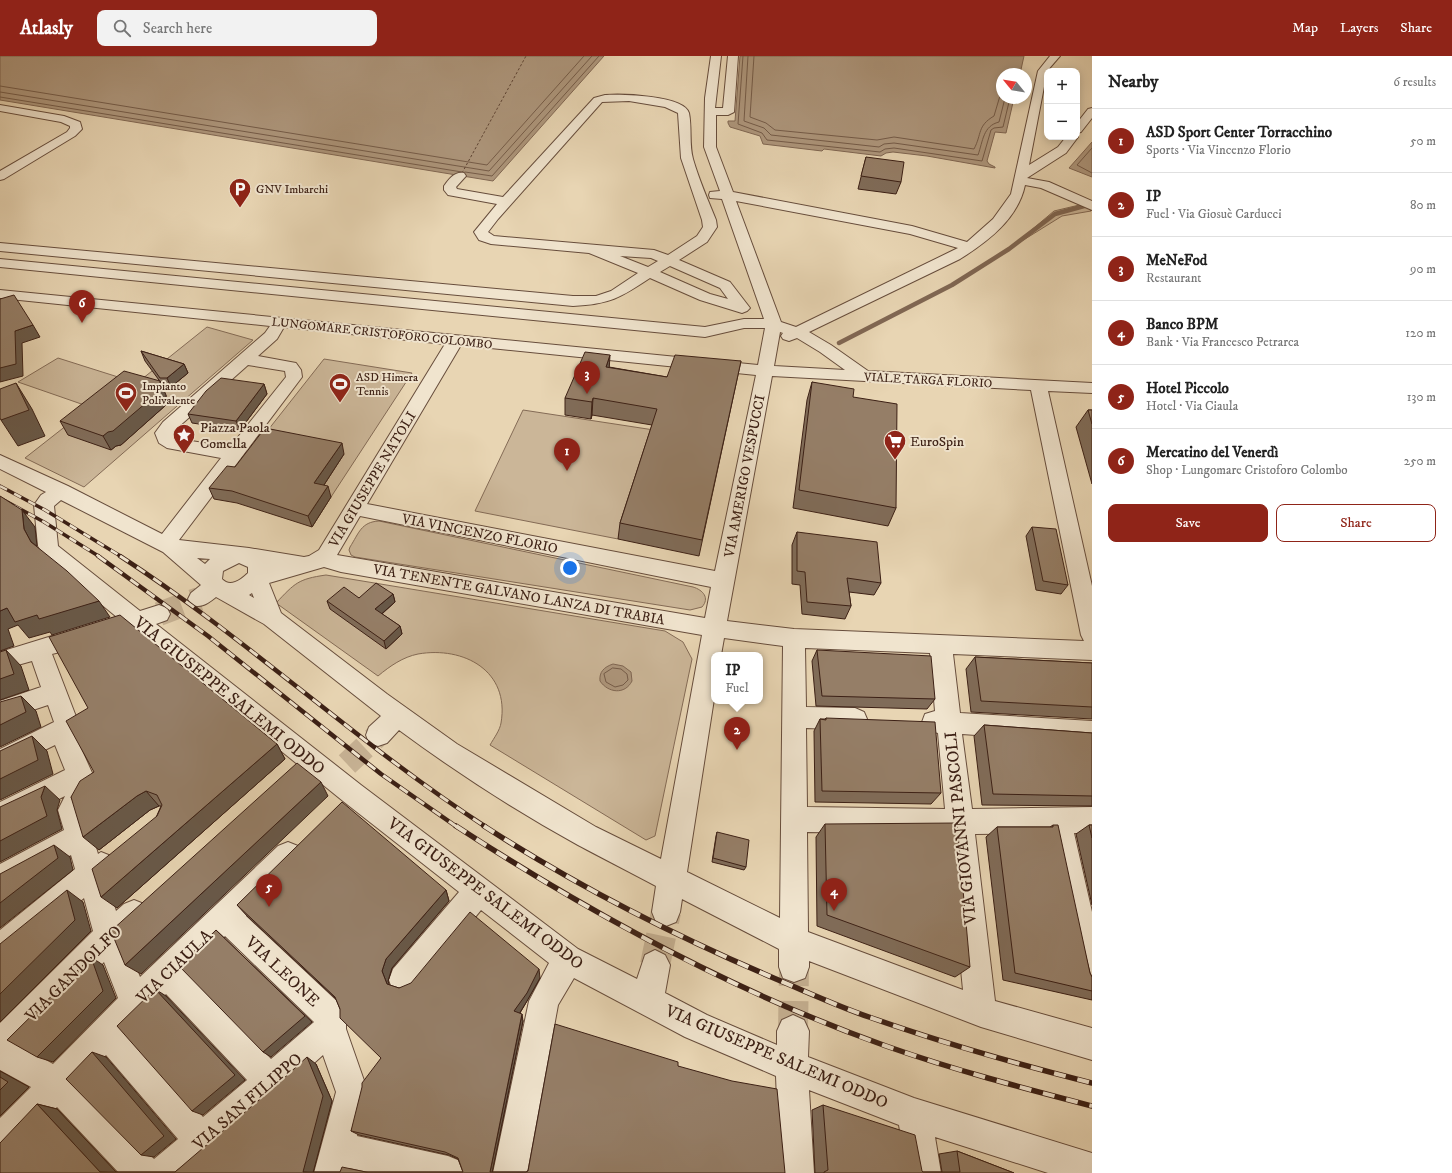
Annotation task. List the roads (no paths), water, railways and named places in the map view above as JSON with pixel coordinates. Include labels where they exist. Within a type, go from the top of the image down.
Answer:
[{"type":"street","points":[[716,56],[710,111],[710,147],[726,195],[774,324]]},
{"type":"street","points":[[710,111],[728,112],[733,56]]},
{"type":"street","points":[[770,345],[955,256],[970,247],[994,227],[1008,212],[1017,194],[1043,71],[1055,56]]},
{"type":"street","points":[[0,247],[573,301],[597,300],[616,294],[668,260],[702,239],[710,227],[709,220],[687,158],[682,109],[670,104],[612,96],[602,98],[595,102],[482,230],[481,232],[484,237],[491,240],[654,254],[668,260],[725,285],[742,308]]},
{"type":"street","points":[[0,108],[64,119],[76,124],[76,129],[71,134],[0,176]]},
{"type":"street","points":[[1080,126],[1092,111]]},
{"type":"street","points":[[1021,177],[1062,150],[1070,140]]},
{"type":"street","points":[[460,176],[449,188],[453,192],[506,202]]},
{"type":"street","points":[[1021,177],[1045,185],[1088,204]]},
{"type":"street","points":[[700,195],[726,195],[912,230],[970,247]]},
{"type":"street","points":[[591,249],[650,272],[705,298],[742,308],[774,324],[807,336],[866,377]]},
{"type":"street","points":[[0,263],[705,332],[722,330],[748,323],[774,324]]},
{"type":"street","name":"LUNGOMARE CRISTOFORO COLOMBO","points":[[0,294],[764,371]]},
{"type":"street","points":[[234,454],[173,444],[168,442],[163,436],[169,426],[271,336],[280,322]]},
{"type":"street","name":"VIA AMERIGO VESPUCCI","points":[[666,912],[673,878],[714,628],[774,324]]},
{"type":"street","name":"VIA GIUSEPPE NATOLI","points":[[314,562],[354,508],[456,341]]},
{"type":"street","points":[[168,545],[234,454],[292,378],[294,373],[290,367],[285,365],[244,359]]},
{"type":"street","name":"VIALE TARGA FLORIO","points":[[764,371],[1092,388]]},
{"type":"street","points":[[1038,385],[1092,635]]},
{"type":"street","points":[[3,466],[61,491],[168,545],[212,589],[272,618],[448,752],[587,836],[673,878],[795,954],[981,1012],[1092,1044]]},
{"type":"street","name":"VIA GIUSEPPE SALEMI ODDO","points":[[61,491],[48,500],[44,506],[49,550],[148,618],[298,766],[342,786],[568,959],[696,1026],[792,1066],[914,1114],[1092,1170]]},
{"type":"street","name":"VIA VINCENZO FLORIO","points":[[354,508],[724,581]]},
{"type":"street","name":"VIA TENENTE GALVANO LANZA DI TRABIA","points":[[168,545],[248,556],[349,566],[714,628],[794,638],[1092,651]]},
{"type":"street","points":[[248,556],[255,559],[260,567],[257,578],[252,584],[241,589],[228,591],[212,589],[211,576],[213,570],[231,557],[248,556]]},
{"type":"street","points":[[257,578],[314,562]]},
{"type":"street","points":[[257,578],[272,618]]},
{"type":"street","points":[[107,630],[148,618]]},
{"type":"street","points":[[794,638],[795,954]]},
{"type":"street","points":[[0,661],[69,640]]},
{"type":"street","name":"VIA GIOVANNI PASCOLI","points":[[940,644],[981,1012]]},
{"type":"street","points":[[39,649],[68,728],[67,744],[84,786],[71,810],[109,936],[134,1004]]},
{"type":"street","points":[[0,711],[55,692]]},
{"type":"street","points":[[378,735],[398,715]]},
{"type":"street","points":[[795,717],[880,720]]},
{"type":"street","points":[[910,722],[1092,732]]},
{"type":"street","points":[[0,761],[68,728]]},
{"type":"street","points":[[0,816],[80,775]]},
{"type":"street","points":[[795,819],[959,822],[1092,820]]},
{"type":"street","points":[[1058,820],[1092,979]]},
{"type":"street","points":[[0,879],[78,836]]},
{"type":"street","name":"VIA CIAULA","points":[[0,1142],[134,1004],[308,836]]},
{"type":"street","points":[[0,949],[122,850]]},
{"type":"street","points":[[404,980],[478,890]]},
{"type":"street","name":"VIA GANDOLFO","points":[[0,1045],[109,936],[154,895]]},
{"type":"street","name":"VIA LEONE","points":[[225,916],[331,1017],[330,1029]]},
{"type":"street","points":[[510,1173],[544,1002],[568,959]]},
{"type":"street","points":[[648,1000],[655,965]]},
{"type":"street","points":[[166,973],[271,1082]]},
{"type":"street","points":[[330,1029],[352,1092],[334,1161],[448,1173]]},
{"type":"street","name":"VIA SAN FILIPPO","points":[[164,1173],[271,1082],[330,1029]]},
{"type":"street","points":[[793,1031],[792,1066],[797,1173]]},
{"type":"street","points":[[107,1032],[202,1141]]},
{"type":"street","points":[[0,1052],[57,1084],[143,1173]]},
{"type":"street","points":[[914,1114],[924,1173]]},
{"type":"water","points":[[0,56],[604,56],[493,181],[0,100]]},
{"type":"water","points":[[740,56],[1024,56],[1021,68],[996,68],[996,104],[1013,104],[1006,133],[995,132],[987,161],[995,168],[927,156],[893,152],[886,153],[881,156],[763,144],[760,136],[730,127],[728,121],[735,121]]},
{"type":"water","points":[[1092,142],[1092,177],[1069,168]]},
{"type":"water","points":[[613,664],[623,666],[631,672],[632,681],[625,689],[616,691],[612,690],[603,685],[600,681],[600,675],[603,670]]},
{"type":"waterway","points":[[839,343],[952,285],[1009,249],[1055,214],[1092,204]]},
{"type":"tunnel","points":[[159,614],[199,599]]},
{"type":"tunnel","points":[[347,764],[378,735]]},
{"type":"tunnel","points":[[655,965],[666,912]]},
{"type":"tunnel","points":[[793,1031],[794,967]]},
{"type":"railway","points":[[0,486],[45,510],[122,557]]},
{"type":"railway","points":[[0,498],[44,522],[100,557]]},
{"type":"railway","points":[[98,556],[208,636],[381,774],[457,827]]},
{"type":"railway","points":[[120,556],[213,622],[393,761],[486,827]]},
{"type":"railway","points":[[456,826],[507,859],[611,920],[719,976],[774,1001],[829,1025],[912,1055],[1092,1106]]},
{"type":"railway","points":[[484,826],[555,869],[664,928],[738,963],[822,999],[896,1027],[1008,1061],[1092,1083]]},
{"type":"place","name":"GNV Imbarchi","points":[[240,208]]},
{"type":"place","name":"Mercatino del Venerdì","points":[[82,323]]},
{"type":"place","name":"MeNeFod","points":[[587,394]]},
{"type":"place","name":"ASD Himera Tennis","points":[[340,404]]},
{"type":"place","name":"Impianto Polivalente","points":[[126,412]]},
{"type":"place","name":"Piazza Paola Comella","points":[[184,454]]},
{"type":"place","name":"EuroSpin","points":[[895,460]]},
{"type":"place","name":"ASD Sport Center Torracchino","points":[[567,471]]},
{"type":"place","name":"IP","points":[[737,750]]},
{"type":"place","name":"Hotel Piccolo","points":[[269,907]]},
{"type":"place","name":"Banco BPM","points":[[834,911]]}]
